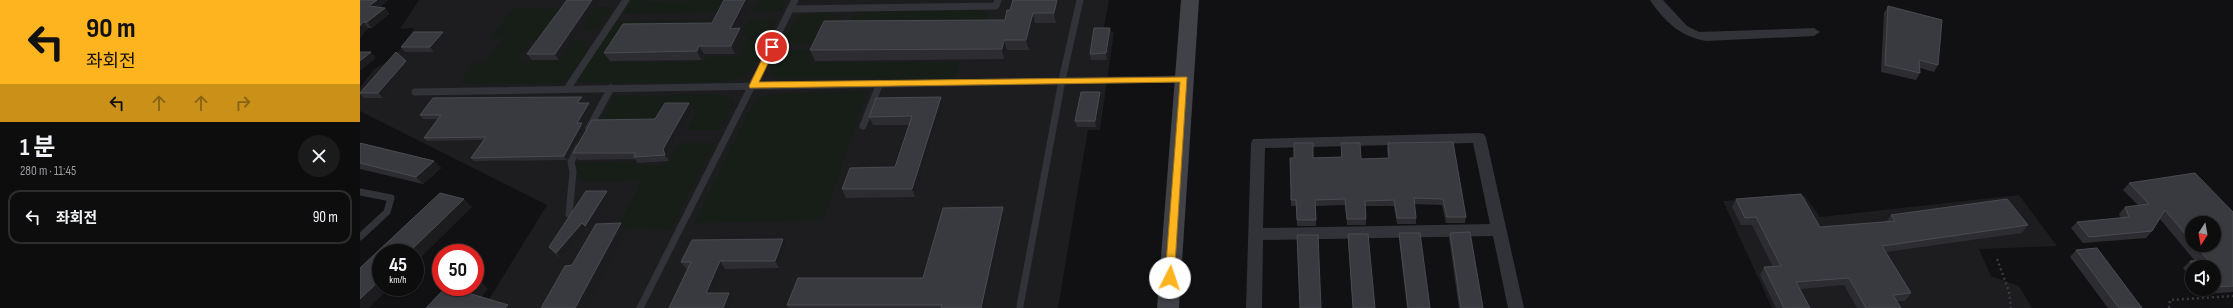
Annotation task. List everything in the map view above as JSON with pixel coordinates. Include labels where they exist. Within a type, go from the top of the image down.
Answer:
[{"type":"main road","points":[[1168,308],[1190,0]]},
{"type":"street","points":[[1656,0],[1680,27],[1692,36],[1706,37],[1814,32]]},
{"type":"street","points":[[1254,308],[1258,143],[1479,138],[1516,308]]},
{"type":"street","points":[[1255,234],[1499,230]]},
{"type":"lane","points":[[567,89],[626,0]]},
{"type":"lane","points":[[640,308],[795,0]]},
{"type":"lane","points":[[819,9],[823,0]]},
{"type":"lane","points":[[791,9],[996,6],[998,0]]},
{"type":"lane","points":[[1020,306],[1062,80],[1080,0]]},
{"type":"lane","points":[[415,92],[1184,79]]},
{"type":"lane","points":[[864,126],[880,83]]},
{"type":"lane","points":[[569,214],[573,172],[571,162],[610,88]]},
{"type":"lane","points":[[360,192],[391,198],[387,212],[360,237]]},
{"type":"path","points":[[1997,259],[2009,291],[2011,308]]},
{"type":"path","points":[[2169,308],[2170,300],[2233,296]]},
{"type":"shaded area","points":[[419,0],[1109,0],[1103,32],[1114,32],[1100,130],[1088,130],[1058,308],[510,308],[488,301],[547,205],[360,111],[360,88],[373,70],[395,57],[414,28],[400,29]]},
{"type":"shaded area","points":[[630,0],[646,0],[645,2],[729,0],[722,12],[621,14]]},
{"type":"shaded area","points":[[758,0],[786,0],[781,12],[751,12]]},
{"type":"shaded area","points":[[609,7],[614,9],[598,29],[582,31],[589,19],[559,19],[543,40],[532,41],[516,61],[559,61],[575,40],[588,41],[590,43],[587,53],[566,81],[561,84],[468,84],[462,82],[472,61],[485,61],[503,38],[491,37],[514,8]]},
{"type":"shaded area","points":[[988,11],[990,15],[986,28],[846,29],[851,17],[857,12]]},
{"type":"shaded area","points":[[812,13],[831,13],[842,17],[835,30],[827,38],[816,42],[802,44],[790,43],[784,40],[793,23],[801,16]]},
{"type":"shaded area","points":[[777,19],[755,63],[744,77],[739,79],[725,82],[591,83],[578,81],[580,75],[616,21],[719,20],[715,29],[626,31],[608,63],[704,61],[706,57],[739,56],[749,35],[740,35],[748,20]]},
{"type":"shaded area","points":[[794,50],[817,50],[812,62],[960,62],[955,79],[775,79],[771,73],[771,70],[776,55]]},
{"type":"shaded area","points":[[868,91],[823,220],[695,223],[749,111],[759,100],[772,94]]},
{"type":"shaded area","points":[[715,94],[733,99],[734,105],[721,130],[687,130],[696,113],[695,109],[667,107],[658,124],[598,124],[614,96]]},
{"type":"shaded area","points":[[679,143],[716,143],[672,229],[617,228],[642,180],[580,182],[576,163],[636,161],[635,165],[663,165],[667,164]]},
{"type":"shaded area","points":[[2019,195],[2057,246],[1979,249],[1991,276],[2019,286],[2032,308],[1772,308],[1723,201],[1805,196],[1820,217]]},
{"type":"building","points":[[360,0],[377,0],[369,6],[385,8],[367,22],[363,22],[360,26]]},
{"type":"building","points":[[567,0],[592,0],[555,54],[527,54]]},
{"type":"building","points":[[724,0],[745,0],[730,29],[740,28],[731,46],[699,46],[697,51],[604,53],[623,24],[712,23]]},
{"type":"building","points":[[1013,0],[1057,0],[1054,13],[1033,13],[1026,40],[1004,40],[1002,49],[810,50],[824,21],[1005,20],[1007,10],[1010,10]]},
{"type":"building","points":[[1888,6],[1942,20],[1938,65],[1919,60],[1920,73],[1885,65]]},
{"type":"building","points":[[1094,28],[1110,28],[1106,53],[1090,54]]},
{"type":"building","points":[[414,32],[443,32],[430,47],[401,47]]},
{"type":"building","points":[[360,52],[371,52],[360,61]]},
{"type":"building","points":[[396,52],[406,61],[378,93],[360,93]]},
{"type":"building","points":[[1081,92],[1100,92],[1095,121],[1075,121]]},
{"type":"building","points":[[582,97],[577,103],[589,103],[577,123],[582,123],[564,156],[471,158],[486,137],[424,138],[441,115],[420,115],[433,98]]},
{"type":"building","points":[[941,97],[912,189],[842,189],[850,168],[895,167],[912,116],[869,117],[876,98]]},
{"type":"building","points":[[665,103],[689,103],[663,149],[665,155],[634,157],[636,153],[573,153],[592,120],[655,119]]},
{"type":"building","points":[[1453,142],[1466,217],[1447,217],[1443,199],[1414,198],[1416,218],[1397,218],[1394,200],[1365,201],[1366,219],[1347,219],[1345,199],[1315,200],[1316,220],[1297,220],[1296,200],[1291,200],[1290,158],[1294,158],[1294,143],[1313,143],[1313,158],[1342,157],[1341,143],[1360,143],[1361,159],[1389,158],[1388,143]]},
{"type":"building","points":[[360,143],[434,161],[416,177],[360,163]]},
{"type":"building","points":[[2195,173],[2233,212],[2233,286],[2221,287],[2221,260],[2208,260],[2201,252],[2221,252],[2221,216],[2185,216],[2185,234],[2165,210],[2152,231],[2089,237],[2077,222],[2129,217],[2125,207],[2149,204],[2129,183]]},
{"type":"building","points":[[586,191],[607,191],[585,226],[582,223],[556,253],[549,247]]},
{"type":"building","points":[[440,193],[464,199],[417,244],[386,244]]},
{"type":"building","points":[[1801,194],[1820,227],[1895,221],[1891,215],[2007,199],[2028,225],[1882,246],[1911,293],[1893,295],[1901,308],[1866,308],[1849,278],[1796,282],[1810,308],[1784,308],[1764,267],[1781,266],[1756,217],[1745,218],[1736,199]]},
{"type":"building","points":[[1003,207],[981,308],[941,308],[942,305],[787,305],[798,278],[923,278],[943,208]]},
{"type":"building","points":[[621,223],[575,308],[541,308],[565,266],[572,265],[596,224]]},
{"type":"building","points":[[1470,232],[1483,308],[1461,308],[1450,233]]},
{"type":"building","points":[[1399,233],[1420,233],[1430,308],[1408,308]]},
{"type":"building","points":[[1348,234],[1368,234],[1375,308],[1353,308]]},
{"type":"building","points":[[1297,235],[1318,235],[1321,308],[1300,308]]},
{"type":"building","points":[[783,239],[775,261],[720,261],[706,293],[729,293],[723,308],[669,308],[691,262],[681,262],[692,240]]},
{"type":"building","points":[[2097,248],[2142,308],[2119,308],[2076,250]]},
{"type":"building","points":[[372,257],[372,288],[360,299],[360,268]]},
{"type":"building","points":[[437,296],[478,296],[508,305],[505,308],[426,308]]},
{"type":"route","points":[[772,47],[753,86],[1106,79],[1184,79],[1170,278]]}]
